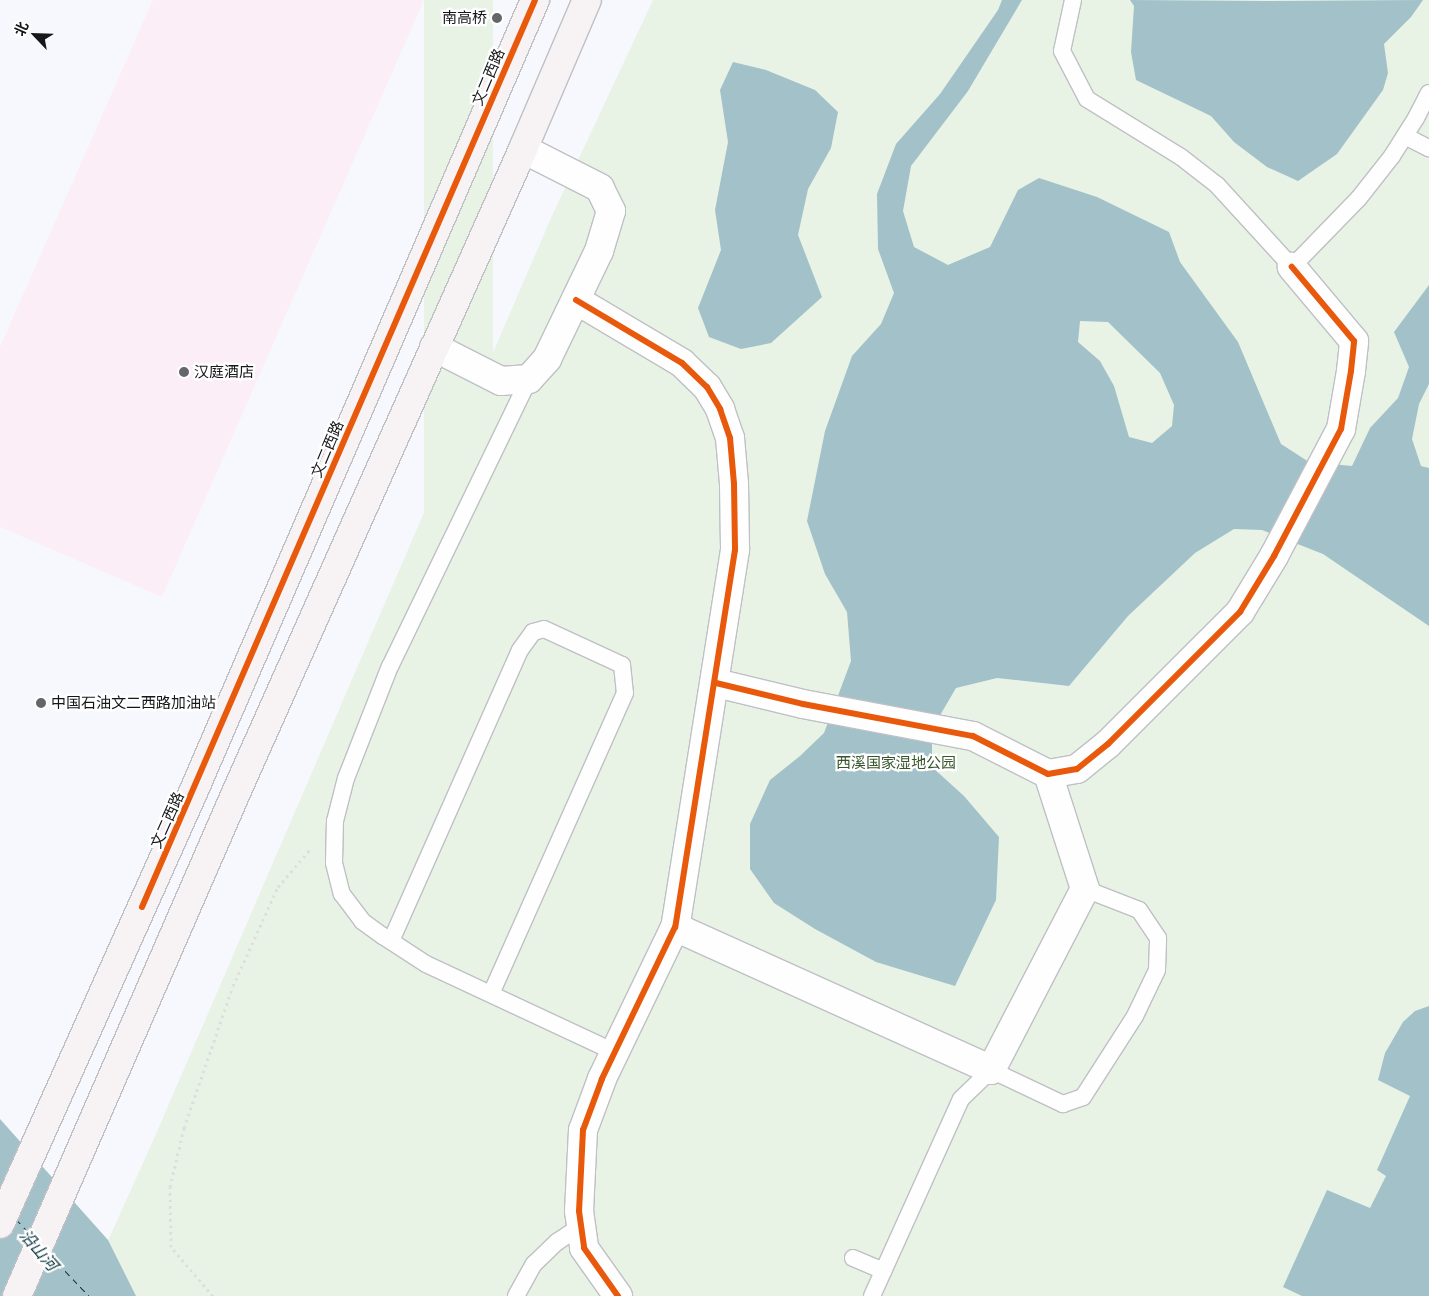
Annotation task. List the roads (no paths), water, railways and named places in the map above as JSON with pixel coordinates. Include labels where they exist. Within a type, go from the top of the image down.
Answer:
[{"type":"main road","name":"文二西路","points":[[0,1224],[142,907],[535,0]]},
{"type":"main road","points":[[17,1296],[239,786],[523,149],[587,0]]},
{"type":"street","points":[[434,347],[501,381],[529,379],[548,359],[599,251],[611,211],[600,188],[523,149]]},
{"type":"street","points":[[716,683],[803,704],[973,736],[1048,774],[1078,769],[1108,744],[1240,612],[1274,556],[1340,428],[1352,371],[1354,341],[1292,267]]},
{"type":"street","points":[[576,300],[682,363],[707,388],[720,409],[730,438],[734,484],[736,550],[716,683],[675,927],[602,1079],[583,1130],[579,1211],[584,1248],[618,1296]]},
{"type":"street","points":[[675,927],[991,1070],[1085,890],[1048,774]]},
{"type":"lane","points":[[1073,0],[1062,51],[1087,98],[1181,157],[1217,185],[1292,267],[1359,198],[1392,156],[1429,92]]},
{"type":"lane","points":[[1405,136],[1429,148]]},
{"type":"lane","points":[[529,379],[390,666],[346,778],[335,821],[334,863],[342,894],[362,921],[390,941],[426,964],[615,1052]]},
{"type":"lane","points":[[390,941],[520,650],[533,632],[544,629],[622,665],[625,693],[491,994]]},
{"type":"lane","points":[[872,1296],[961,1099],[991,1070],[1063,1104],[1083,1097],[1135,1016],[1157,970],[1158,938],[1139,910],[1085,890]]},
{"type":"lane","points":[[516,1296],[534,1264],[556,1242],[581,1226]]},
{"type":"lane","points":[[853,1258],[883,1271]]},
{"type":"water","points":[[1002,0],[1022,0],[968,91],[911,166],[903,211],[914,247],[948,265],[990,247],[1018,190],[1039,178],[1097,197],[1169,232],[1180,262],[1238,342],[1281,444],[1309,462],[1352,466],[1370,428],[1398,398],[1409,367],[1394,332],[1429,285],[1429,384],[1419,404],[1412,439],[1421,466],[1429,468],[1429,626],[1323,554],[1262,530],[1234,529],[1195,553],[1128,616],[1069,686],[997,678],[956,688],[932,729],[932,767],[964,796],[999,837],[996,900],[955,986],[876,962],[815,929],[774,903],[750,869],[750,824],[770,780],[800,756],[824,733],[851,661],[847,612],[825,574],[807,521],[825,431],[852,356],[881,324],[894,293],[878,249],[877,194],[896,144],[940,94],[998,10]],"holes":[[[1080,321],[1108,322],[1160,373],[1174,405],[1172,426],[1152,443],[1129,437],[1114,386],[1100,361],[1078,342]]]},
{"type":"water","points":[[1130,0],[1423,0],[1411,17],[1384,44],[1388,73],[1383,90],[1337,154],[1298,181],[1267,167],[1234,142],[1211,116],[1136,80],[1131,52],[1134,6]]},
{"type":"water","points":[[733,62],[766,70],[815,90],[838,112],[831,148],[808,189],[798,235],[822,297],[771,343],[741,349],[709,337],[698,308],[721,250],[715,210],[728,142],[720,90]]},
{"type":"water","points":[[1429,1006],[1429,1296],[1302,1296],[1283,1287],[1327,1190],[1370,1208],[1386,1176],[1377,1170],[1410,1096],[1378,1080],[1385,1053],[1403,1022],[1415,1011]]},
{"type":"water","name":"沿山河","points":[[0,1119],[108,1240],[136,1296],[0,1296]]},
{"type":"place","name":"南高桥","points":[[497,18]]},
{"type":"place","name":"汉庭酒店","points":[[184,372]]},
{"type":"place","name":"中国石油文二西路加油站","points":[[41,703]]},
{"type":"park label","name":"西溪国家湿地公园","points":[[896,763]]}]
